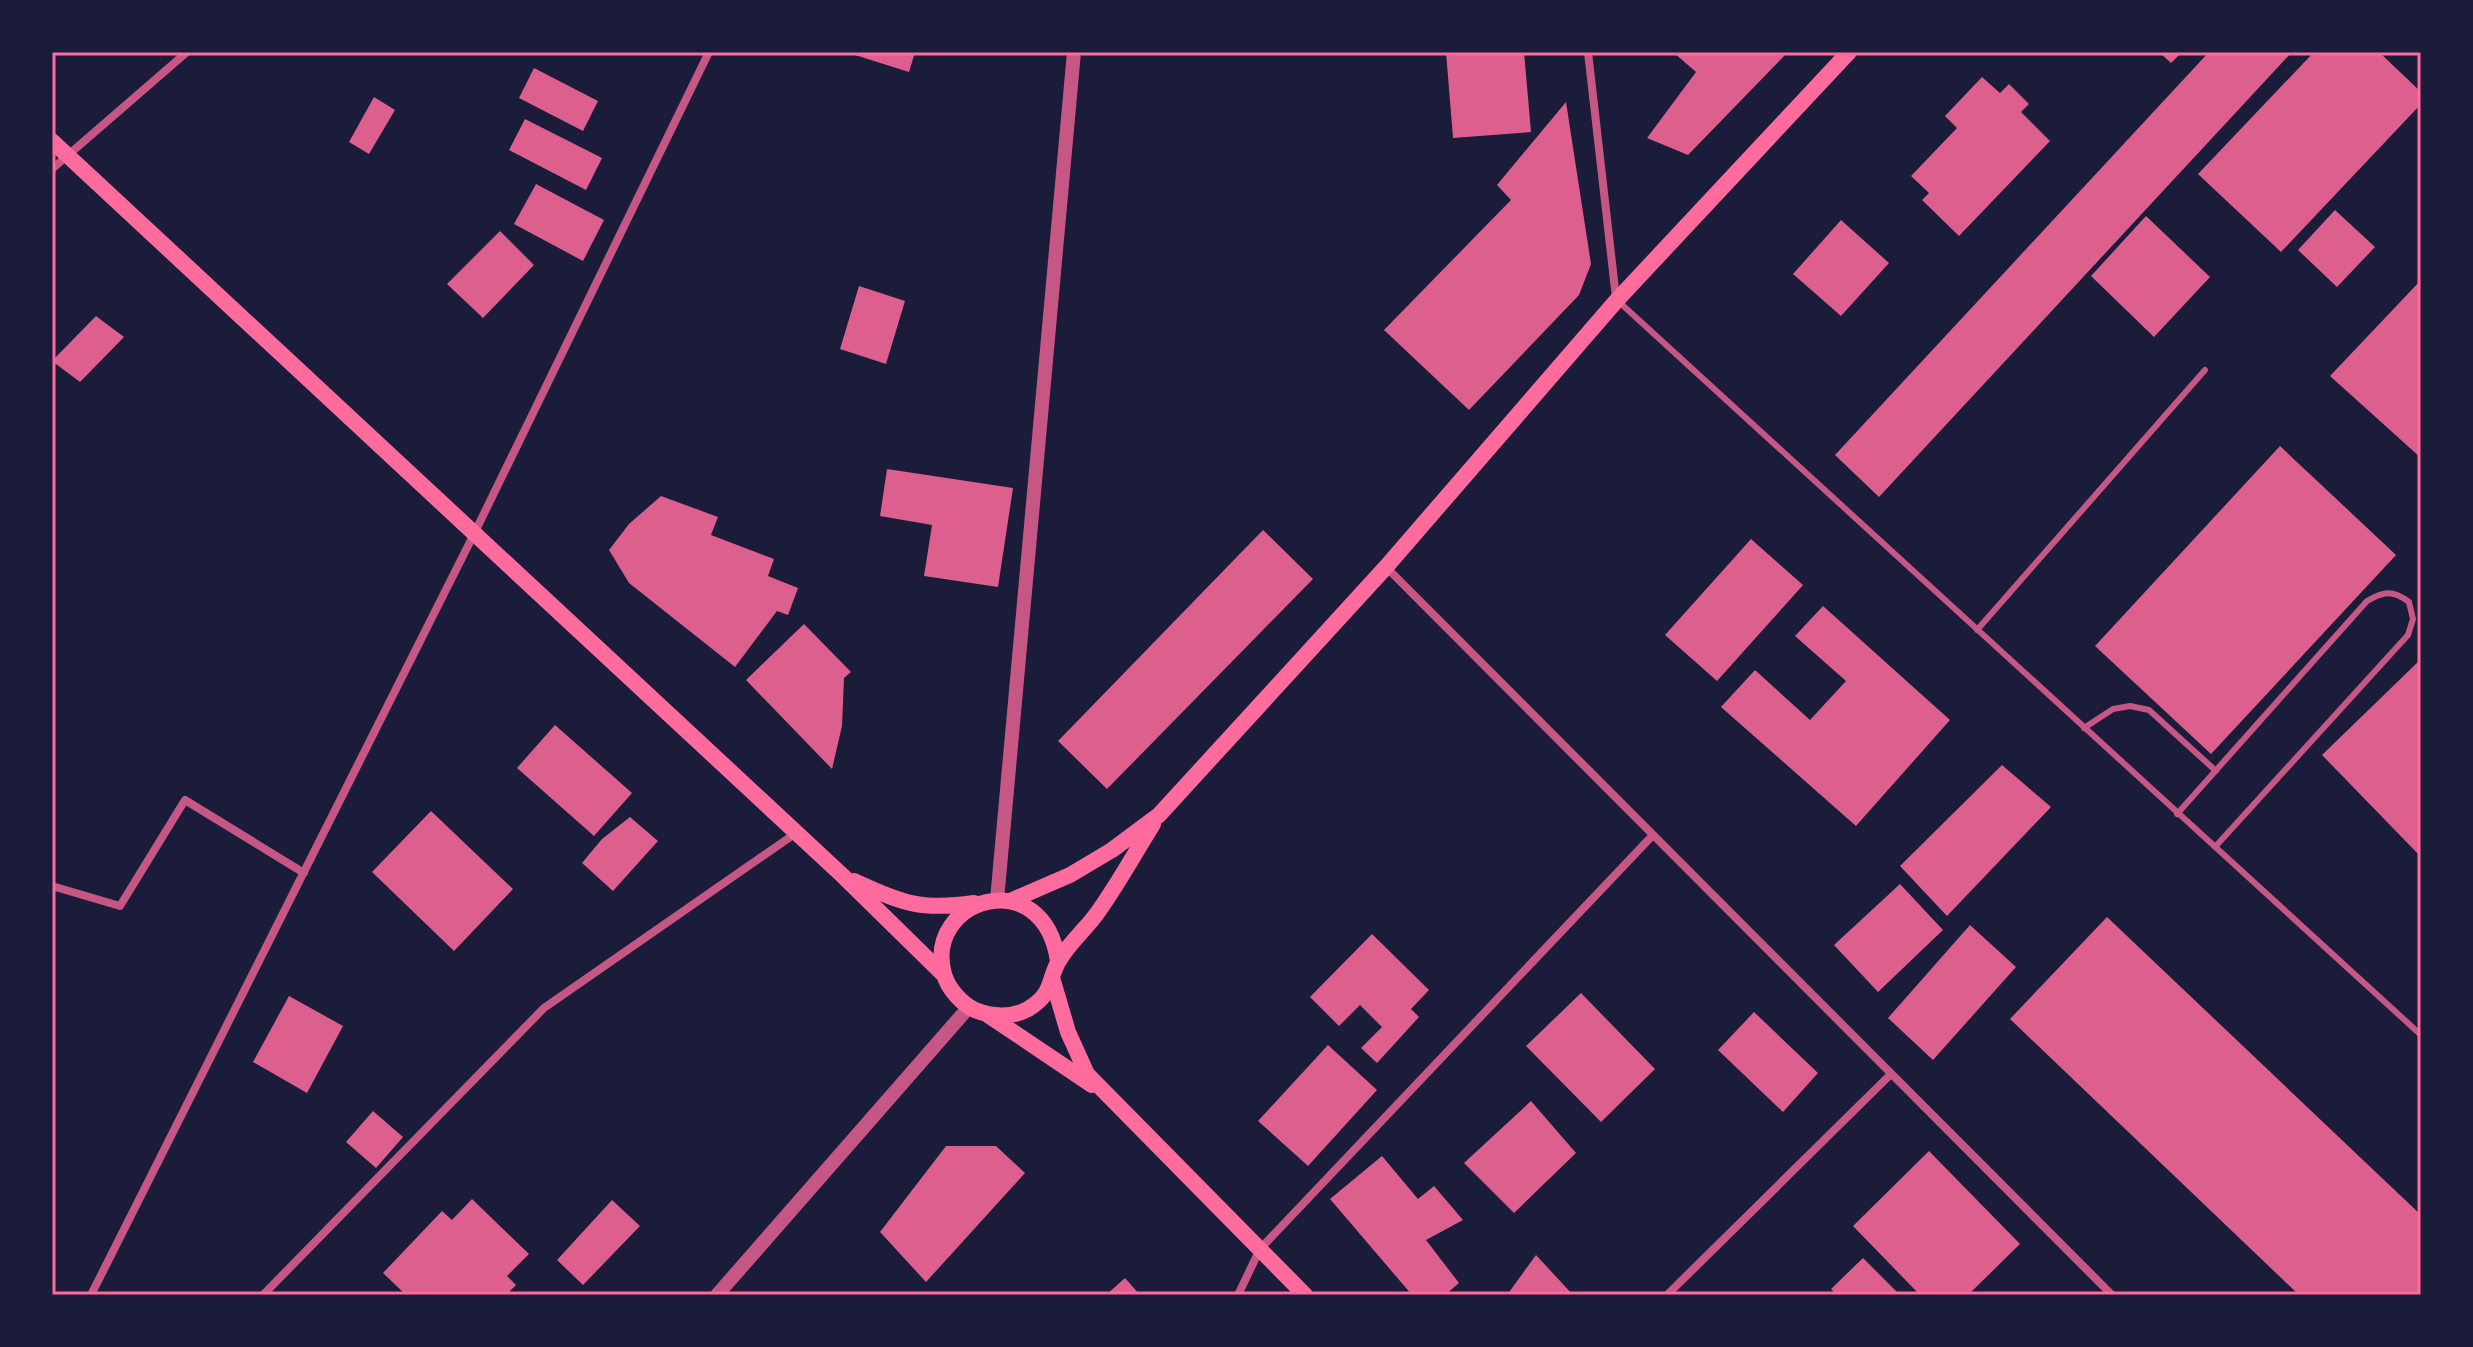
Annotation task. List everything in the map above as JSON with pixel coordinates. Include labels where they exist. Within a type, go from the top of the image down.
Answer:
[{"type":"main road","points":[[1058,961],[1098,912],[1159,815],[1386,567],[1617,300],[1849,52]]},
{"type":"main road","points":[[52,141],[843,876],[944,975],[954,993],[969,1007],[987,1015],[1115,1101]]},
{"type":"main road","points":[[944,975],[942,956],[945,937],[955,920],[969,908],[1070,875],[1112,850],[1159,815]]},
{"type":"main road","points":[[843,876],[901,902],[939,908],[998,900],[1029,908],[1045,922],[1055,940],[1058,961],[1053,981],[1042,998],[1026,1010],[1007,1016],[987,1015]]},
{"type":"main road","points":[[1053,981],[1068,1032],[1087,1074],[1305,1295]]},
{"type":"street","points":[[52,169],[187,52]]},
{"type":"street","points":[[91,1295],[474,534],[709,52]]},
{"type":"street","points":[[998,900],[1074,52]]},
{"type":"street","points":[[1588,52],[1617,300]]},
{"type":"street","points":[[1386,567],[2112,1295]]},
{"type":"street","points":[[52,886],[120,906],[185,800],[304,873]]},
{"type":"street","points":[[263,1295],[544,1008],[796,833]]},
{"type":"street","points":[[1238,1295],[1260,1249],[1653,835]]},
{"type":"street","points":[[717,1295],[969,1007]]},
{"type":"street","points":[[1667,1295],[1891,1074]]},
{"type":"lane","points":[[1617,300],[2421,1035]]},
{"type":"lane","points":[[1977,630],[2205,370]]},
{"type":"lane","points":[[2177,814],[2367,601],[2383,591],[2398,594],[2409,602],[2413,619],[2408,635],[2215,847]]},
{"type":"lane","points":[[2084,728],[2113,709],[2130,706],[2149,710],[2216,771]]},
{"type":"building","points":[[856,52],[915,52],[909,72],[855,55]]},
{"type":"building","points":[[1446,52],[1524,52],[1531,132],[1453,138]]},
{"type":"building","points":[[1673,52],[1788,52],[1688,155],[1647,138],[1696,72]]},
{"type":"building","points":[[2159,52],[2182,52],[2171,63]]},
{"type":"building","points":[[2209,52],[2292,52],[1879,497],[1835,455]]},
{"type":"building","points":[[2314,52],[2379,52],[2421,92],[2421,104],[2281,252],[2198,174]]},
{"type":"building","points":[[534,68],[598,101],[583,131],[519,98]]},
{"type":"building","points":[[1982,77],[2000,93],[2009,84],[2029,104],[2021,112],[2050,141],[1959,236],[1922,200],[1929,193],[1911,176],[1957,128],[1945,116]]},
{"type":"building","points":[[374,97],[395,110],[369,154],[349,142]]},
{"type":"building","points":[[1566,102],[1591,264],[1579,295],[1469,410],[1384,330],[1511,200],[1497,185]]},
{"type":"building","points":[[525,119],[602,158],[586,190],[509,150]]},
{"type":"building","points":[[536,184],[604,220],[583,261],[514,224]]},
{"type":"building","points":[[2335,210],[2375,247],[2337,287],[2298,250]]},
{"type":"building","points":[[2146,216],[2210,277],[2154,337],[2091,276]]},
{"type":"building","points":[[1841,220],[1889,263],[1841,316],[1793,274]]},
{"type":"building","points":[[500,231],[534,265],[483,318],[447,284]]},
{"type":"building","points":[[2421,280],[2421,458],[2330,376]]},
{"type":"building","points":[[859,286],[905,301],[886,364],[840,349]]},
{"type":"building","points":[[96,316],[124,337],[80,382],[52,361]]},
{"type":"building","points":[[2280,446],[2396,555],[2211,754],[2095,646]]},
{"type":"building","points":[[887,469],[1013,488],[998,587],[924,576],[932,525],[880,516]]},
{"type":"building","points":[[661,496],[718,517],[711,535],[774,559],[768,576],[798,588],[788,615],[777,611],[735,667],[629,583],[609,550],[629,524]]},
{"type":"building","points":[[1263,530],[1313,579],[1107,789],[1058,741]]},
{"type":"building","points":[[1751,539],[1803,585],[1717,681],[1665,635]]},
{"type":"building","points":[[1823,606],[1950,720],[1856,826],[1721,707],[1755,670],[1810,720],[1846,681],[1795,636]]},
{"type":"building","points":[[804,624],[851,672],[844,678],[842,726],[832,769],[746,680]]},
{"type":"building","points":[[2421,659],[2421,857],[2322,755]]},
{"type":"building","points":[[555,725],[632,793],[594,836],[517,768]]},
{"type":"building","points":[[2002,765],[2051,807],[1947,916],[1900,866]]},
{"type":"building","points":[[431,811],[513,889],[454,951],[372,872]]},
{"type":"building","points":[[630,817],[658,841],[613,891],[582,863],[602,839]]},
{"type":"building","points":[[1900,884],[1943,930],[1878,992],[1834,945]]},
{"type":"building","points":[[2107,917],[2421,1215],[2421,1295],[2299,1295],[2010,1019]]},
{"type":"building","points":[[1970,925],[2016,967],[1933,1060],[1888,1018]]},
{"type":"building","points":[[1372,934],[1429,990],[1411,1009],[1419,1017],[1377,1063],[1361,1048],[1382,1027],[1360,1005],[1339,1026],[1310,997]]},
{"type":"building","points":[[1581,993],[1655,1069],[1601,1122],[1526,1046]]},
{"type":"building","points":[[289,996],[343,1026],[307,1093],[253,1062]]},
{"type":"building","points":[[1754,1012],[1818,1073],[1783,1112],[1718,1050]]},
{"type":"building","points":[[1328,1045],[1377,1090],[1308,1166],[1258,1121]]},
{"type":"building","points":[[1531,1101],[1576,1153],[1514,1213],[1464,1163]]},
{"type":"building","points":[[373,1111],[403,1137],[376,1168],[346,1142]]},
{"type":"building","points":[[946,1146],[996,1146],[1025,1173],[926,1282],[880,1232]]},
{"type":"building","points":[[1929,1151],[2020,1244],[1968,1295],[1920,1295],[1853,1226]]},
{"type":"building","points":[[1382,1156],[1418,1199],[1434,1186],[1463,1220],[1426,1240],[1459,1283],[1445,1295],[1412,1295],[1330,1199]]},
{"type":"building","points":[[472,1199],[529,1254],[507,1276],[516,1285],[506,1295],[406,1295],[383,1273],[442,1211],[452,1220]]},
{"type":"building","points":[[612,1200],[640,1226],[583,1285],[557,1260]]},
{"type":"building","points":[[1536,1255],[1573,1295],[1507,1295]]},
{"type":"building","points":[[1863,1258],[1900,1295],[1837,1295],[1831,1289]]},
{"type":"building","points":[[1125,1278],[1140,1295],[1106,1295]]}]
